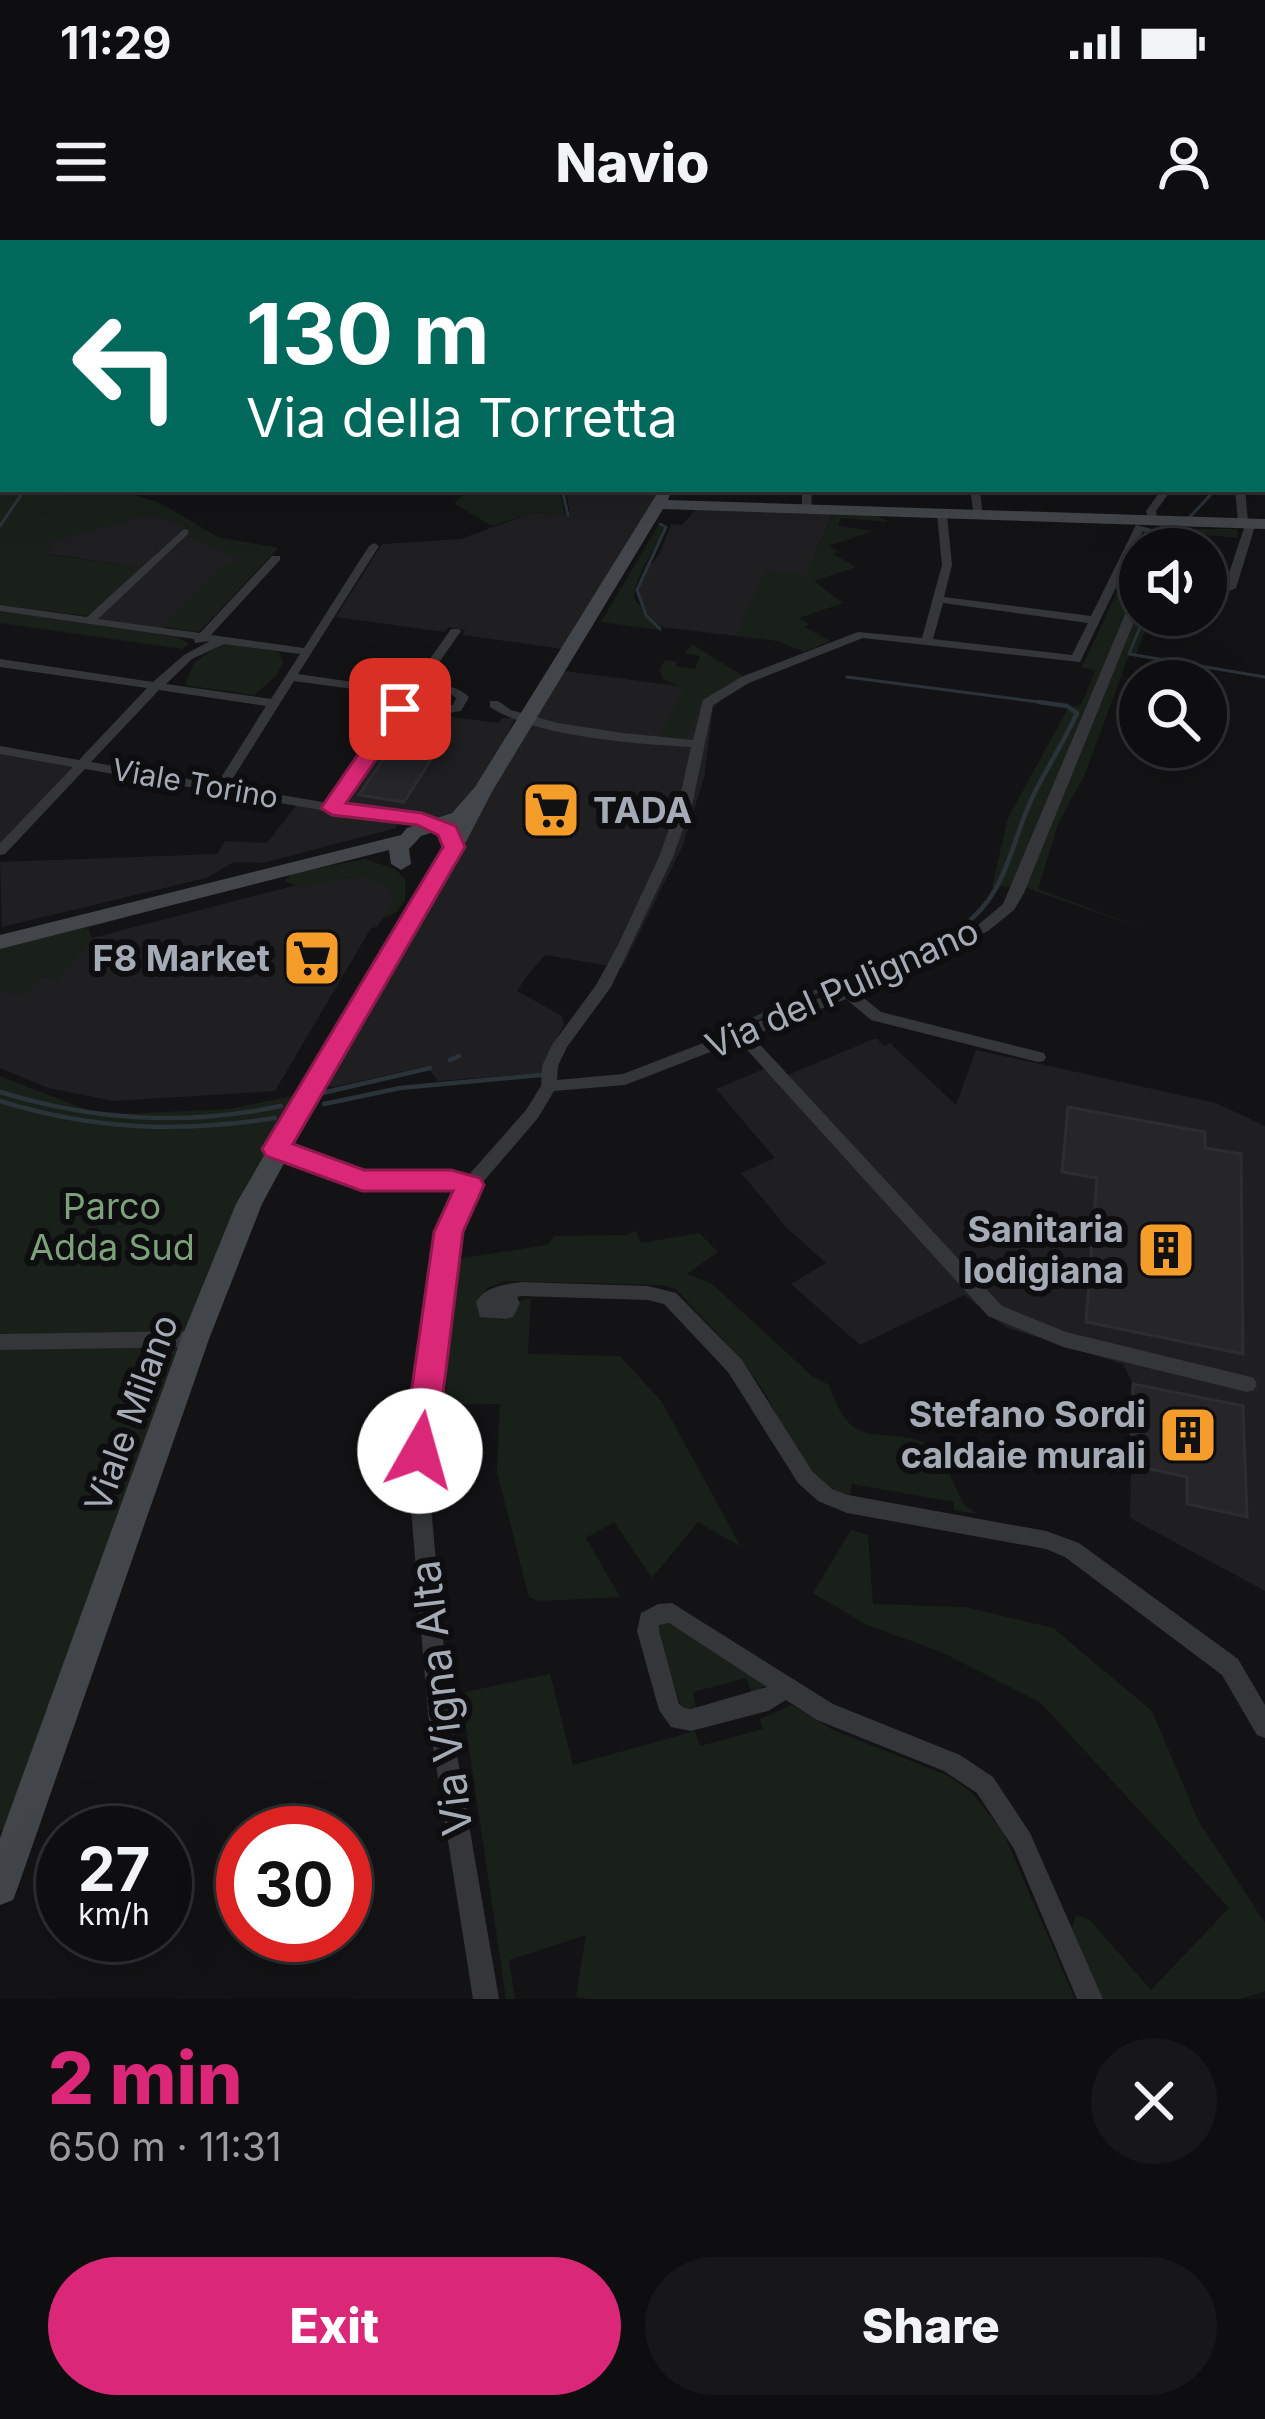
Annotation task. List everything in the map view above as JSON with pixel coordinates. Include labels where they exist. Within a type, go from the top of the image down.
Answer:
[{"type":"street","points":[[808,492],[808,510]]},
{"type":"street","points":[[975,492],[979,517]]},
{"type":"street","points":[[938,599],[1093,620],[1151,526],[1152,508],[1165,492]]},
{"type":"street","points":[[1230,588],[1253,523],[1241,492]]},
{"type":"street","points":[[663,495],[701,506],[1151,526],[1253,523]]},
{"type":"street","name":"Viale Milano","points":[[0,1887],[195,1339],[276,1149],[483,790],[663,495]]},
{"type":"street","points":[[928,638],[947,565],[942,515]]},
{"type":"street","points":[[90,620],[184,532]]},
{"type":"street","points":[[220,789],[374,546]]},
{"type":"street","points":[[0,850],[276,558]]},
{"type":"street","points":[[0,608],[183,634],[199,641],[225,640],[307,652]]},
{"type":"street","name":"Via Vigna Alta","points":[[486,1999],[439,1714],[424,1564],[420,1451],[448,1232],[470,1185],[532,1114],[549,1086],[550,1066],[560,1045],[603,987],[666,857],[686,801],[707,703],[752,677],[858,634],[928,638],[1076,658],[1093,620]]},
{"type":"street","points":[[332,808],[417,695],[454,631]]},
{"type":"street","name":"Via del Pulignano","points":[[549,1086],[592,1086],[625,1079],[848,993],[983,928],[1009,907],[1122,636]]},
{"type":"street","points":[[183,660],[225,640]]},
{"type":"street","points":[[0,663],[274,703]]},
{"type":"street","points":[[291,677],[417,695],[444,688],[482,708],[575,729],[698,744]]},
{"type":"street","points":[[444,711],[461,704],[461,694]]},
{"type":"street","points":[[417,695],[426,708],[444,711],[514,706],[541,696]]},
{"type":"street","name":"Viale Torino","points":[[0,750],[414,818],[434,826]]},
{"type":"street","name":"Viale Milano","points":[[0,942],[406,837],[464,814],[483,790]]},
{"type":"street","points":[[389,816],[403,820],[406,837],[398,853],[418,887],[410,921]]},
{"type":"street","points":[[334,859],[371,856],[426,870],[450,854],[453,836],[434,826]]},
{"type":"street","points":[[848,993],[876,1016],[1038,1057]]},
{"type":"street","points":[[743,1036],[995,1311],[1063,1339],[1247,1384]]},
{"type":"street","points":[[276,1149],[362,1180],[451,1180],[470,1185]]},
{"type":"street","points":[[503,1295],[521,1289],[648,1293],[670,1298],[748,1383],[813,1487],[847,1504],[1046,1540],[1072,1550],[1229,1666],[1265,1727]]},
{"type":"street","points":[[0,1342],[195,1339]]},
{"type":"street","points":[[785,1687],[768,1700],[679,1719],[670,1710],[649,1620],[672,1613],[838,1719],[952,1763],[985,1785],[1012,1820],[1090,1999]]},
{"type":"shaded area","points":[[566,492],[664,492],[569,650],[463,635],[465,630],[449,627],[444,632],[336,617],[382,544],[461,539],[533,512],[570,515]]},
{"type":"shaded area","points":[[699,506],[834,511],[778,641],[661,627],[645,611],[638,593],[643,574],[659,555],[671,524],[682,525]]},
{"type":"shaded area","points":[[152,513],[189,528],[190,537],[246,561],[224,565],[157,634],[81,622],[138,567],[44,553],[48,542]]},
{"type":"shaded area","points":[[558,670],[729,693],[713,708],[704,778],[683,845],[622,968],[545,955],[527,976],[517,991],[562,1016],[564,1024],[541,1073],[438,1081],[427,1066],[334,1087],[315,1083]]},
{"type":"shaded area","points":[[401,710],[498,723],[515,718],[483,790],[434,825],[398,819],[396,828],[263,863],[234,862],[206,878],[2,927],[0,862],[217,854],[225,841],[267,843],[298,803],[332,808]]},
{"type":"shaded area","points":[[0,751],[82,765],[0,849]]},
{"type":"shaded area","points":[[364,876],[382,883],[396,897],[377,927],[371,928],[275,1091],[114,1101],[48,1088],[0,1068],[0,991],[23,996],[40,976],[57,980],[92,938],[293,886]]},
{"type":"shaded area","points":[[876,1038],[884,1046],[890,1043],[956,1105],[976,1050],[1216,1103],[1265,1126],[1265,1591],[1130,1518],[1133,1384],[1123,1364],[1007,1328],[964,1295],[860,1345],[791,1284],[826,1263],[787,1228],[741,1173],[775,1158],[716,1089],[778,1063],[788,1075]]},
{"type":"green space","points":[[0,492],[125,492],[160,503],[218,537],[278,548],[199,632],[163,627],[224,564],[244,560],[189,537],[189,528],[152,513],[49,542],[52,546],[45,554],[139,567],[87,616],[0,605]]},
{"type":"green space","points":[[466,492],[560,492],[565,515],[533,512],[492,526],[454,504]]},
{"type":"green space","points":[[833,515],[878,516],[888,522],[841,518],[838,526],[873,531],[829,546],[838,551],[833,554],[856,567],[814,581],[843,603],[799,618],[809,624],[805,627],[830,641],[804,652],[778,641],[736,635],[766,570],[806,575]]},
{"type":"green space","points":[[659,524],[664,527],[638,579],[634,599],[660,630],[601,622]]},
{"type":"green space","points":[[1119,587],[1119,636],[1143,636],[1136,655],[1119,660],[1119,682],[1085,774],[1058,824],[1038,889],[1150,931],[1027,888],[992,886],[1008,818],[1068,708],[1081,705],[1095,671],[1082,667]]},
{"type":"green space","points":[[0,610],[178,637],[189,644],[182,649],[0,623]]},
{"type":"green space","points":[[221,643],[279,652],[283,662],[276,676],[254,695],[185,685],[194,663]]},
{"type":"green space","points":[[693,645],[743,676],[701,702],[687,738],[660,738],[683,688],[663,679],[659,670],[665,660],[695,669],[700,656],[684,653]]},
{"type":"green space","points":[[365,859],[395,869],[405,879],[405,900],[397,912],[382,919],[396,897],[367,878],[311,886],[285,881],[291,874]]},
{"type":"green space","points":[[169,905],[88,928],[92,938],[57,980],[40,976],[23,996],[0,991],[0,948]]},
{"type":"green space","name":"Parco Adda Sud","points":[[0,1076],[100,1115],[230,1109],[301,1094],[9,1829],[0,1830]]},
{"type":"green space","points":[[636,1231],[641,1243],[699,1233],[718,1252],[687,1274],[712,1284],[812,1376],[829,1385],[849,1423],[872,1434],[918,1440],[937,1449],[964,1505],[977,1514],[954,1510],[954,1502],[852,1484],[850,1495],[818,1478],[757,1381],[676,1289],[505,1281],[488,1288],[478,1299],[481,1314],[503,1320],[522,1300],[531,1298],[528,1354],[620,1356],[662,1402],[741,1547],[698,1522],[652,1578],[614,1522],[586,1538],[620,1597],[540,1601],[529,1597],[497,1472],[500,1404],[445,1405],[455,1259],[548,1245],[554,1236]]},
{"type":"green space","points":[[851,1530],[868,1535],[873,1604],[965,1607],[1053,1628],[1152,1711],[1198,1820],[1265,1923],[1265,1991],[1240,1999],[1103,1999],[1072,1928],[1076,1915],[1090,1920],[1151,1990],[1229,1908],[1040,1702],[939,1651],[867,1625],[813,1593]]},
{"type":"green space","points":[[671,1623],[764,1686],[752,1693],[746,1678],[693,1692],[696,1708],[682,1709],[657,1631],[661,1624]]},
{"type":"green space","points":[[550,1674],[573,1765],[695,1731],[700,1746],[763,1729],[760,1719],[792,1705],[835,1731],[949,1776],[972,1793],[1003,1832],[1075,1999],[588,1999],[576,1997],[586,1935],[509,1960],[515,1999],[506,1999],[461,1693]]},
{"type":"building","points":[[407,724],[450,730],[404,802],[359,795]]},
{"type":"building","name":"Sanitaria lodigiana","points":[[1068,1107],[1205,1132],[1205,1148],[1241,1154],[1243,1354],[1086,1322],[1097,1178],[1062,1172]]},
{"type":"building","name":"Stefano Sordi caldaie murali","points":[[1133,1384],[1243,1406],[1247,1517],[1187,1504],[1187,1477],[1131,1465]]},
{"type":"waterway","points":[[0,526],[23,492]]},
{"type":"waterway","points":[[563,492],[568,515]]},
{"type":"waterway","points":[[1188,519],[1213,492]]},
{"type":"waterway","points":[[660,524],[666,527],[637,590],[646,615],[660,629]]},
{"type":"waterway","points":[[1136,636],[1129,654],[1265,677]]},
{"type":"waterway","points":[[847,677],[1039,702]]},
{"type":"waterway","points":[[711,1038],[959,929],[975,916],[997,886],[1032,798],[1077,713],[1067,706],[1039,702]]},
{"type":"waterway","points":[[1039,702],[1062,705]]},
{"type":"waterway","points":[[450,1060],[459,1056]]},
{"type":"waterway","points":[[318,1094],[430,1068]]},
{"type":"waterway","points":[[324,1104],[400,1088],[541,1075]]},
{"type":"waterway","points":[[0,1092],[70,1109],[140,1117],[210,1116],[281,1106]]},
{"type":"waterway","points":[[0,1101],[68,1118],[136,1126],[205,1126],[275,1118]]},
{"type":"place","name":"TADA","points":[[551,810]]},
{"type":"place","name":"F8 Market","points":[[312,958]]},
{"type":"place","name":"Sanitaria lodigiana","points":[[1166,1250]]},
{"type":"place","name":"Stefano Sordi caldaie murali","points":[[1188,1435]]},
{"type":"route","points":[[400,709],[332,808],[422,819],[448,831],[454,847],[276,1149],[362,1180],[451,1180],[470,1185],[448,1232],[420,1451]]}]
